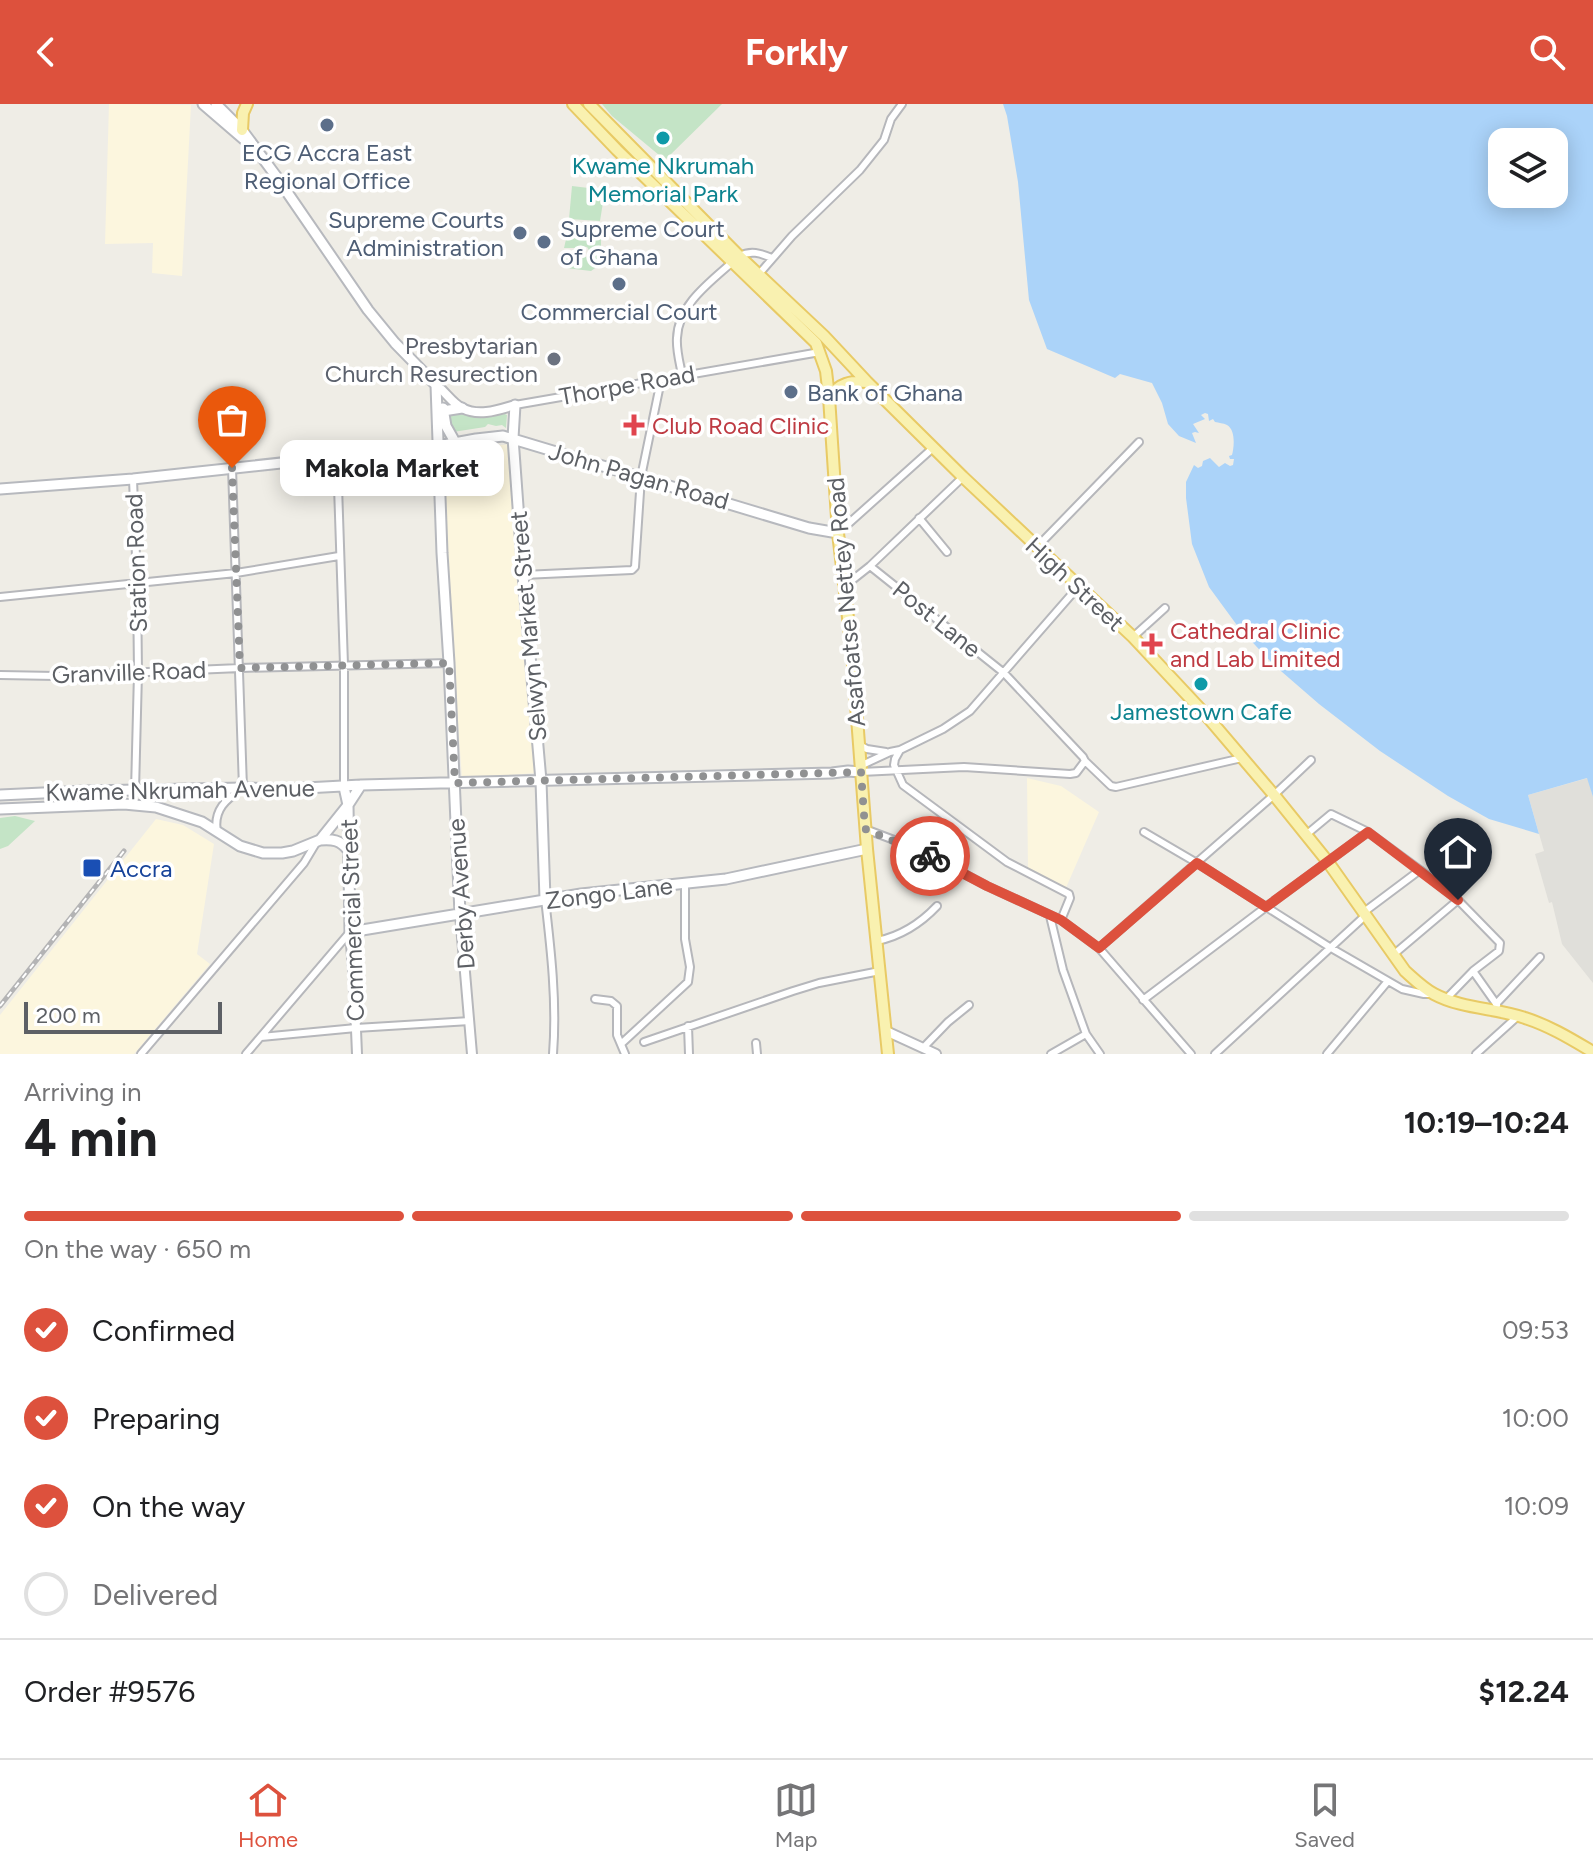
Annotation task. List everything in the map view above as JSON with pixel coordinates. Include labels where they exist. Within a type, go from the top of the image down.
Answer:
[{"type":"main road","points":[[203,104],[251,144]]},
{"type":"main road","points":[[216,104],[242,130],[276,176],[368,310],[439,388],[446,426],[455,442]]},
{"type":"main road","points":[[242,130],[247,104]]},
{"type":"main road","points":[[573,104],[617,150],[736,259],[759,274],[820,344]]},
{"type":"main road","points":[[589,104],[820,344]]},
{"type":"main road","name":"High Street","points":[[820,344],[867,382],[1036,548],[1133,637],[1205,714],[1307,834],[1405,971],[1446,999],[1499,1008],[1551,1028],[1593,1052]]},
{"type":"main road","name":"Asafoatse Nettey Road","points":[[820,344],[829,397],[838,533],[846,585],[865,829],[888,1054]]},
{"type":"main road","points":[[829,397],[847,382],[867,382]]},
{"type":"main road","name":"Derby Avenue","points":[[439,388],[442,553],[460,914]]},
{"type":"main road","name":"Selwyn Market Street","points":[[515,405],[513,438],[541,781],[545,899]]},
{"type":"main road","points":[[443,411],[462,408]]},
{"type":"main road","name":"John Pagan Road","points":[[0,489],[133,479],[438,446],[493,437],[513,438],[809,528],[838,533]]},
{"type":"main road","name":"Kwame Nkrumah Avenue","points":[[0,795],[832,773],[860,769]]},
{"type":"main road","name":"Kwame Nkrumah Avenue","points":[[0,809],[124,804],[156,807],[202,822],[240,846],[263,853],[282,853],[318,841],[361,785]]},
{"type":"main road","name":"Commercial Street","points":[[344,787],[348,805],[350,932]]},
{"type":"main road","points":[[318,841],[335,840],[348,850]]},
{"type":"main road","name":"Zongo Lane","points":[[350,932],[545,899],[726,879],[867,849]]},
{"type":"street","points":[[759,274],[860,170],[884,140],[891,119],[902,104]]},
{"type":"street","points":[[682,375],[677,338],[691,302],[746,253],[760,252],[772,258]]},
{"type":"street","name":"Thorpe Road","points":[[462,408],[487,412],[661,380],[820,344]]},
{"type":"street","points":[[523,575],[634,569],[641,477],[661,380]]},
{"type":"street","points":[[439,388],[462,408]]},
{"type":"street","points":[[1036,548],[1139,442]]},
{"type":"street","points":[[838,533],[934,447]]},
{"type":"street","points":[[337,456],[344,665],[344,787]]},
{"type":"street","points":[[217,833],[215,824],[223,803],[243,788],[232,468]]},
{"type":"street","points":[[846,585],[963,477]]},
{"type":"street","name":"Station Road","points":[[133,479],[138,673],[135,791]]},
{"type":"street","points":[[919,518],[947,552]]},
{"type":"street","points":[[0,597],[236,573],[339,556]]},
{"type":"street","name":"Post Lane","points":[[870,566],[1004,673],[1113,787],[1242,758]]},
{"type":"street","points":[[860,769],[943,729],[970,711],[1078,587]]},
{"type":"street","points":[[1133,637],[1165,608]]},
{"type":"street","name":"Granville Road","points":[[0,675],[56,676],[449,663]]},
{"type":"street","points":[[859,745],[890,752]]},
{"type":"street","points":[[900,750],[895,759],[903,785],[1007,862],[1069,894],[1061,920]]},
{"type":"street","points":[[1099,948],[1311,760]]},
{"type":"street","points":[[860,769],[964,767],[1070,774],[1076,773],[1085,761]]},
{"type":"street","points":[[1307,834],[1331,814],[1368,832],[1458,900],[1500,943],[1499,951],[1473,971],[1446,999]]},
{"type":"street","points":[[865,829],[918,849],[987,886],[1061,920],[1099,948],[1191,1054]]},
{"type":"street","points":[[1144,832],[1402,989],[1433,993]]},
{"type":"street","points":[[1143,1000],[1368,832]]},
{"type":"street","points":[[141,1054],[304,863],[318,841]]},
{"type":"street","points":[[1215,1054],[1365,914],[1420,870]]},
{"type":"street","points":[[621,1044],[688,982],[690,967],[685,939],[685,884]]},
{"type":"street","name":"Selwyn Market Street","points":[[545,899],[552,973],[553,1054]]},
{"type":"street","points":[[1393,955],[1458,900]]},
{"type":"street","points":[[877,941],[895,938],[919,923],[937,906]]},
{"type":"street","name":"Derby Avenue","points":[[460,914],[472,1054]]},
{"type":"street","points":[[1050,915],[1063,970],[1086,1034],[1100,1054]]},
{"type":"street","points":[[246,1054],[350,932]]},
{"type":"street","name":"Commercial Street","points":[[350,932],[357,1054]]},
{"type":"street","points":[[1473,971],[1499,1008],[1540,957]]},
{"type":"street","points":[[644,1042],[806,987],[880,971]]},
{"type":"street","points":[[1327,1054],[1388,981]]},
{"type":"street","points":[[595,999],[611,1001],[617,1006],[617,1040],[625,1054]]},
{"type":"street","points":[[923,1048],[969,1005]]},
{"type":"street","points":[[1476,1054],[1518,1016]]},
{"type":"street","points":[[261,1037],[470,1021]]},
{"type":"street","points":[[688,1026],[689,1054]]},
{"type":"street","points":[[886,1031],[936,1054]]},
{"type":"street","points":[[1051,1054],[1086,1034]]},
{"type":"street","points":[[756,1043],[757,1054]]},
{"type":"shaded area","points":[[109,104],[191,105],[182,276],[152,273],[153,243],[105,244]]},
{"type":"shaded area","points":[[512,444],[535,773],[462,779],[439,450]]},
{"type":"shaded area","points":[[1027,778],[1061,786],[1099,812],[1065,890],[1028,870]]},
{"type":"shaded area","points":[[1588,778],[1593,797],[1593,983],[1562,944],[1552,902],[1549,903],[1535,854],[1544,851],[1528,795]]},
{"type":"shaded area","points":[[156,819],[183,825],[214,844],[197,954],[210,964],[134,1054],[0,1054],[0,1015]]},
{"type":"green space","name":"Kwame Nkrumah Memorial Park","points":[[602,104],[722,104],[665,160]]},
{"type":"green space","points":[[572,186],[605,190],[600,221],[569,219]]},
{"type":"green space","points":[[567,235],[595,235],[601,239],[601,251],[580,246],[564,248]]},
{"type":"green space","points":[[564,253],[600,256],[598,266],[591,271],[566,268]]},
{"type":"green space","points":[[448,413],[478,418],[505,414],[506,428],[488,424],[453,432]]},
{"type":"green space","points":[[15,816],[35,821],[8,846],[0,849],[0,818]]},
{"type":"water","points":[[1003,104],[1593,104],[1593,797],[1587,778],[1528,795],[1539,834],[1489,819],[1380,751],[1274,665],[1239,628],[1209,587],[1192,544],[1186,498],[1186,482],[1194,465],[1198,468],[1210,458],[1219,467],[1225,463],[1233,465],[1234,459],[1229,456],[1233,448],[1232,431],[1226,424],[1213,419],[1209,421],[1205,413],[1201,415],[1205,419],[1193,424],[1199,433],[1192,433],[1196,443],[1179,436],[1168,424],[1152,383],[1120,374],[1115,378],[1047,349],[1029,300],[1018,182]]},
{"type":"railway","points":[[0,1006],[124,851]]},
{"type":"way so far","points":[[232,468],[240,668],[449,663],[455,783],[861,772],[865,829],[930,856]]},
{"type":"place","name":"ECG Accra East Regional Office","points":[[327,125]]},
{"type":"place","name":"Kwame Nkrumah Memorial Park","points":[[663,138]]},
{"type":"place","name":"Supreme Courts Administration","points":[[520,233]]},
{"type":"place","name":"Supreme Court of Ghana","points":[[544,242]]},
{"type":"place","name":"Commercial Court","points":[[619,284]]},
{"type":"place","name":"Presbytarian Church Resurection","points":[[554,359]]},
{"type":"place","name":"Bank of Ghana","points":[[791,392]]},
{"type":"place","name":"Club Road Clinic","points":[[634,425]]},
{"type":"place","name":"Makola Market","points":[[232,468]]},
{"type":"place","name":"Cathedral Clinic and Lab Limited","points":[[1152,644]]},
{"type":"place","name":"Jamestown Cafe","points":[[1201,684]]},
{"type":"place","name":"Accra","points":[[92,868]]},
{"type":"route","points":[[930,856],[1061,920],[1099,948],[1197,863],[1266,907],[1368,832],[1458,900]]}]
